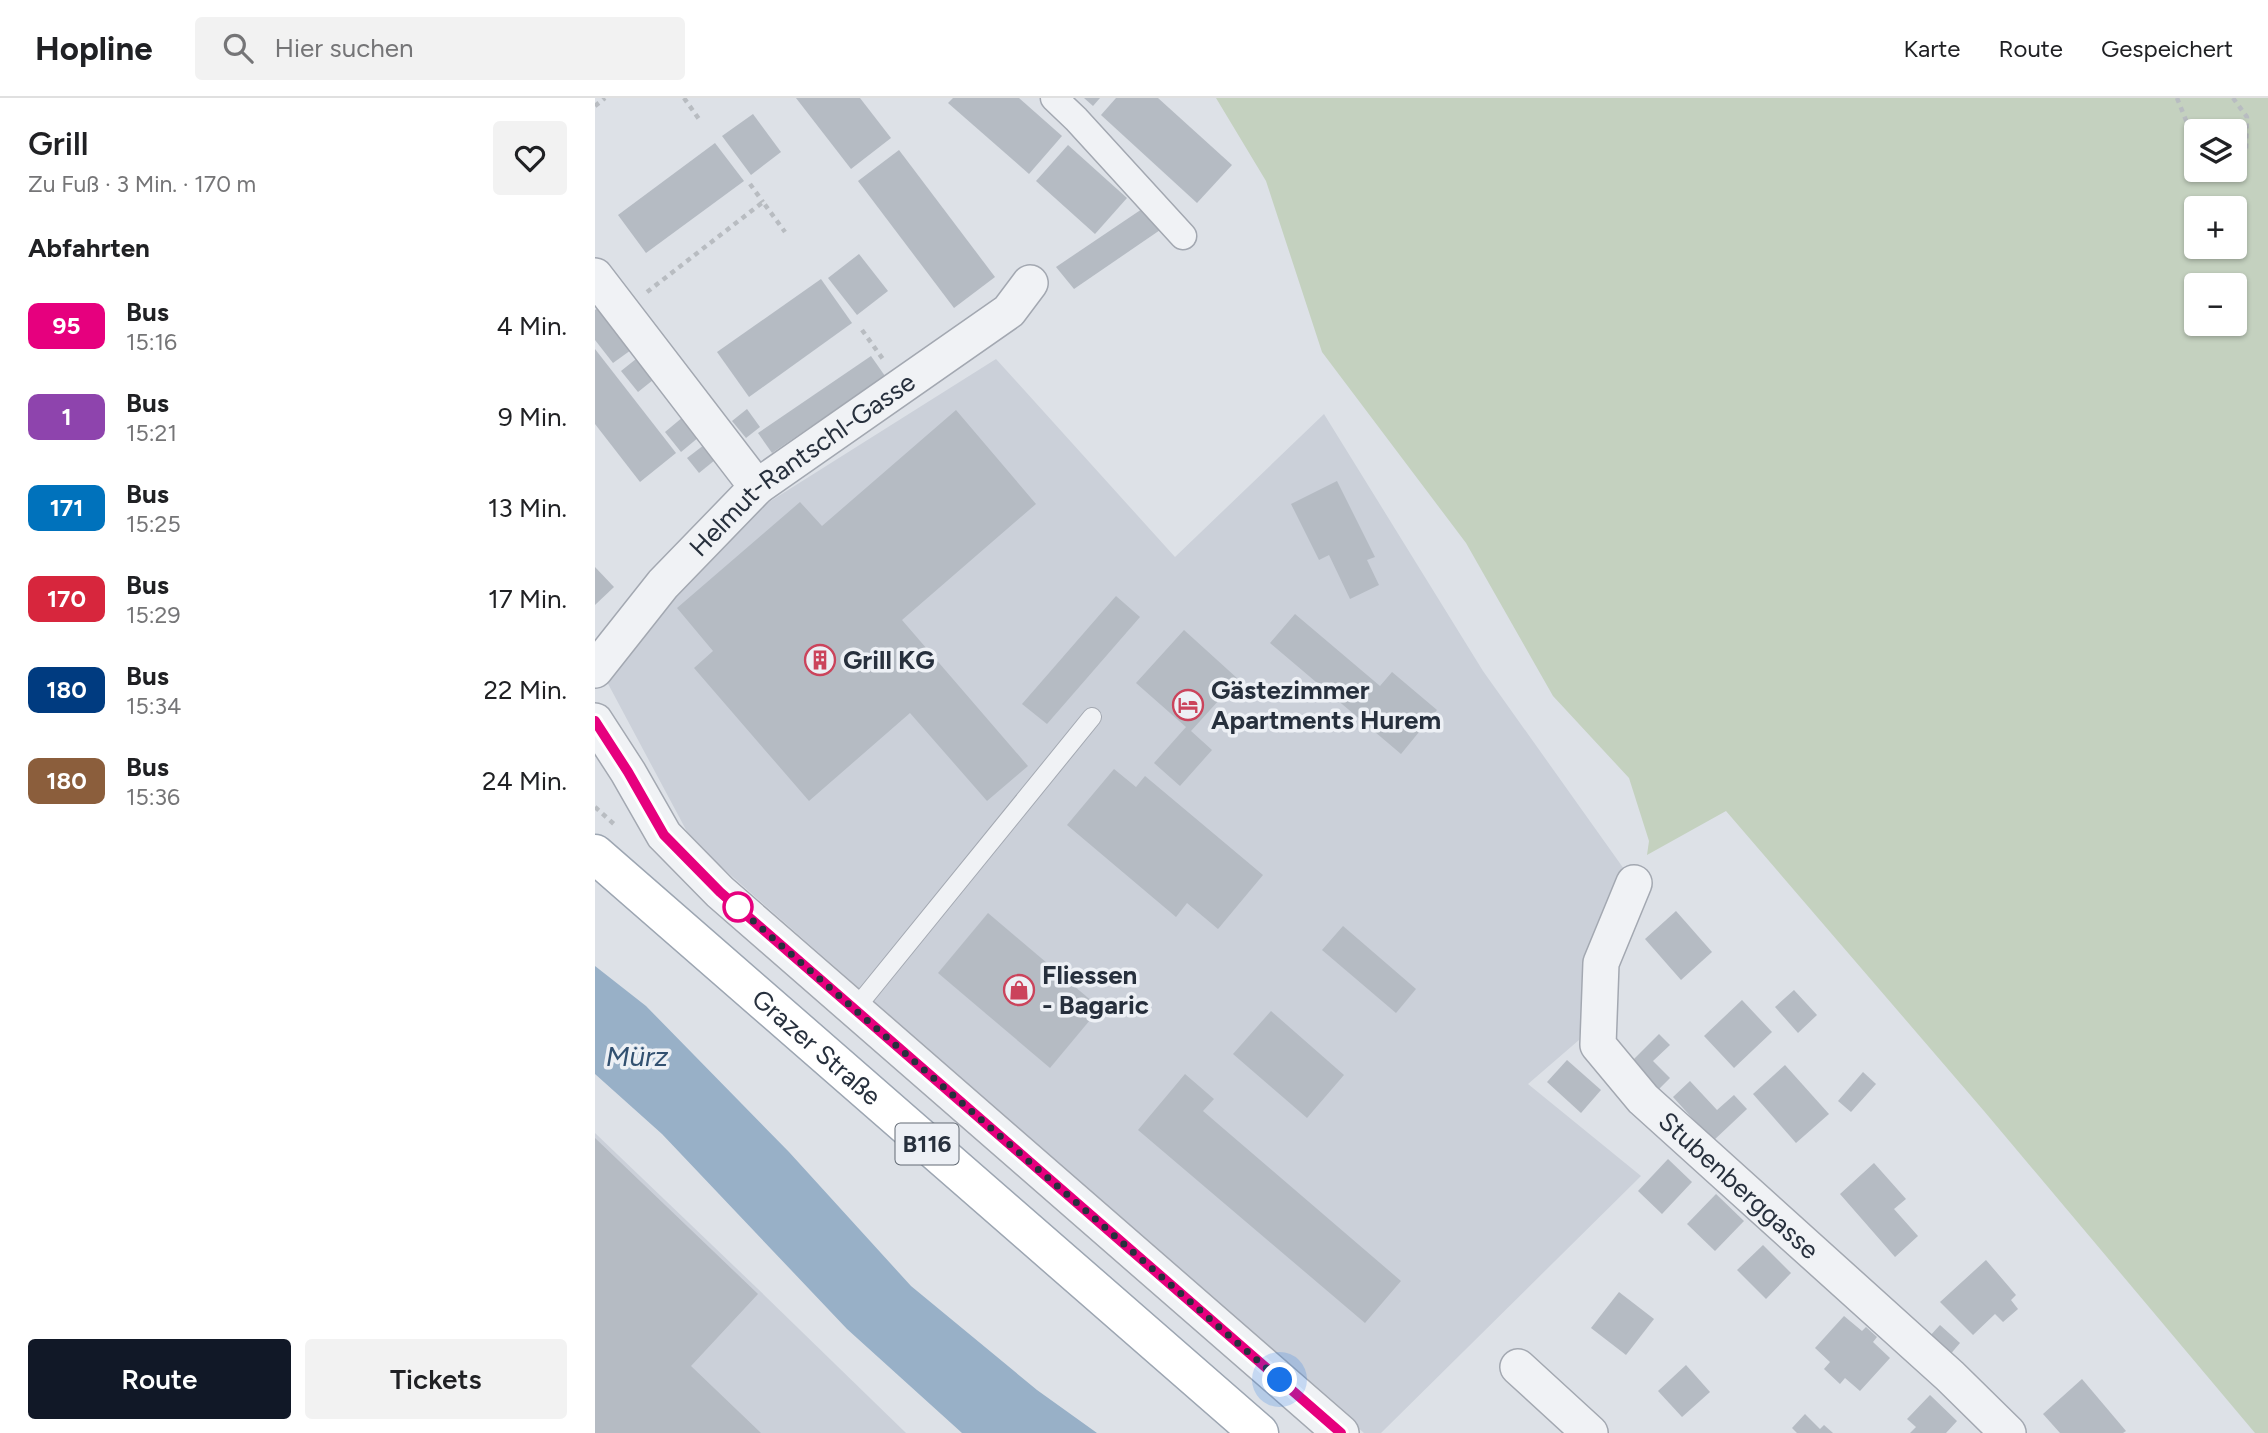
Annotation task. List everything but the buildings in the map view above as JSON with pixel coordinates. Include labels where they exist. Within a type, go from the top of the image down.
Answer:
[{"type":"main road","name":"Grazer Straße","points":[[595,854],[1259,1433]]},
{"type":"street","points":[[1054,98],[1183,236]]},
{"type":"street","points":[[595,276],[757,487]]},
{"type":"street","name":"Helmut-Rantschl-Gasse","points":[[595,670],[663,584],[757,487],[1010,311],[1030,283]]},
{"type":"street","name":"Grazer Straße","points":[[595,721],[664,835],[720,892],[1341,1433]]},
{"type":"street","name":"Stubenberggasse","points":[[1634,883],[1601,963],[1598,1045],[1643,1099],[1949,1376],[2008,1433]]},
{"type":"street","points":[[1518,1367],[1590,1433]]},
{"type":"lane","points":[[855,1009],[1093,717]]},
{"type":"path","points":[[595,106],[605,98]]},
{"type":"path","points":[[684,98],[701,122]]},
{"type":"path","points":[[2177,98],[2185,119]]},
{"type":"path","points":[[2233,98],[2247,119]]},
{"type":"path","points":[[750,184],[785,232]]},
{"type":"path","points":[[622,312],[763,202]]},
{"type":"shaded area","points":[[996,359],[1175,557],[1324,414],[1483,671],[1624,869],[1589,951],[1579,1040],[1528,1084],[1641,1176],[1381,1433],[1364,1433],[692,841],[606,680],[666,599],[769,502]]},
{"type":"shaded area","points":[[595,1133],[758,1289],[906,1433],[595,1433]]},
{"type":"green space","points":[[1216,98],[2268,98],[2268,1433],[2255,1433],[1984,1111],[1726,811],[1647,855],[1649,841],[1629,778],[1553,696],[1466,543],[1322,352],[1266,181]]},
{"type":"water","name":"Mürz","points":[[595,966],[646,1006],[789,1152],[911,1286],[1037,1390],[1097,1433],[962,1433],[847,1329],[662,1134],[595,1074]]},
{"type":"bus line","name":"95","points":[[595,721],[664,835],[720,892],[1341,1433]]},
{"type":"place","name":"Grill KG","points":[[820,660]]},
{"type":"place","name":"Gästezimmer Apartments Hurem","points":[[1188,705]]},
{"type":"place","name":"Fliessen - Bagaric","points":[[1019,990]]},
{"type":"route","points":[[738,907],[736,906],[1280,1380]]}]
